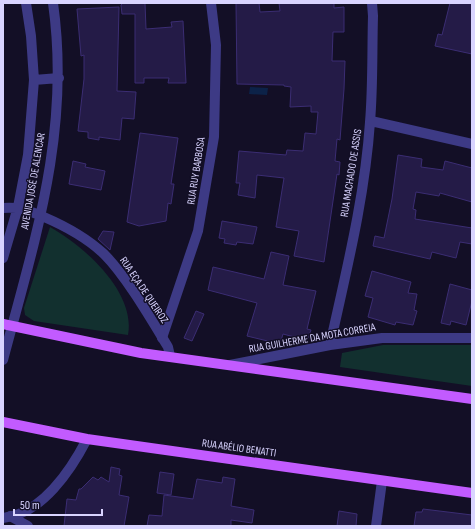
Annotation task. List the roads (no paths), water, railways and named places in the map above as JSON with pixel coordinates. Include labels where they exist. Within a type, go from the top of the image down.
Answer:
[{"type":"main road","points":[[7,326],[141,353],[472,399]]},
{"type":"main road","name":"RUA ABÉLIO BENATTI","points":[[3,422],[87,438],[472,493]]},
{"type":"street","name":"AVENIDA JOSÉ DE ALENCAR","points":[[3,258],[18,207],[28,155],[34,80],[31,36],[26,3]]},
{"type":"street","name":"AVENIDA JOSÉ DE ALENCAR","points":[[3,360],[7,326],[41,216],[53,152],[59,78],[57,32],[52,3]]},
{"type":"street","name":"RUA RUY BARBOSA","points":[[162,338],[198,231],[214,137],[216,45],[211,3]]},
{"type":"street","name":"RUA MACHADO DE ASSIS","points":[[330,345],[352,244],[371,121],[372,3]]},
{"type":"street","points":[[34,80],[59,78]]},
{"type":"street","points":[[371,121],[472,144]]},
{"type":"street","name":"RUA EÇA DE QUEIROZ","points":[[3,208],[18,207],[58,223],[87,240],[104,254],[122,277],[168,347],[170,356]]},
{"type":"street","name":"RUA GUILHERME DA MOTA CORREIA","points":[[228,365],[330,345],[382,338],[472,338]]},
{"type":"street","points":[[6,518],[35,504],[62,479],[75,463],[87,438]]},
{"type":"street","points":[[376,526],[382,481]]},
{"type":"street","points":[[6,518],[28,526]]},
{"type":"water","points":[[250,87],[268,88],[267,95],[249,94]]}]
